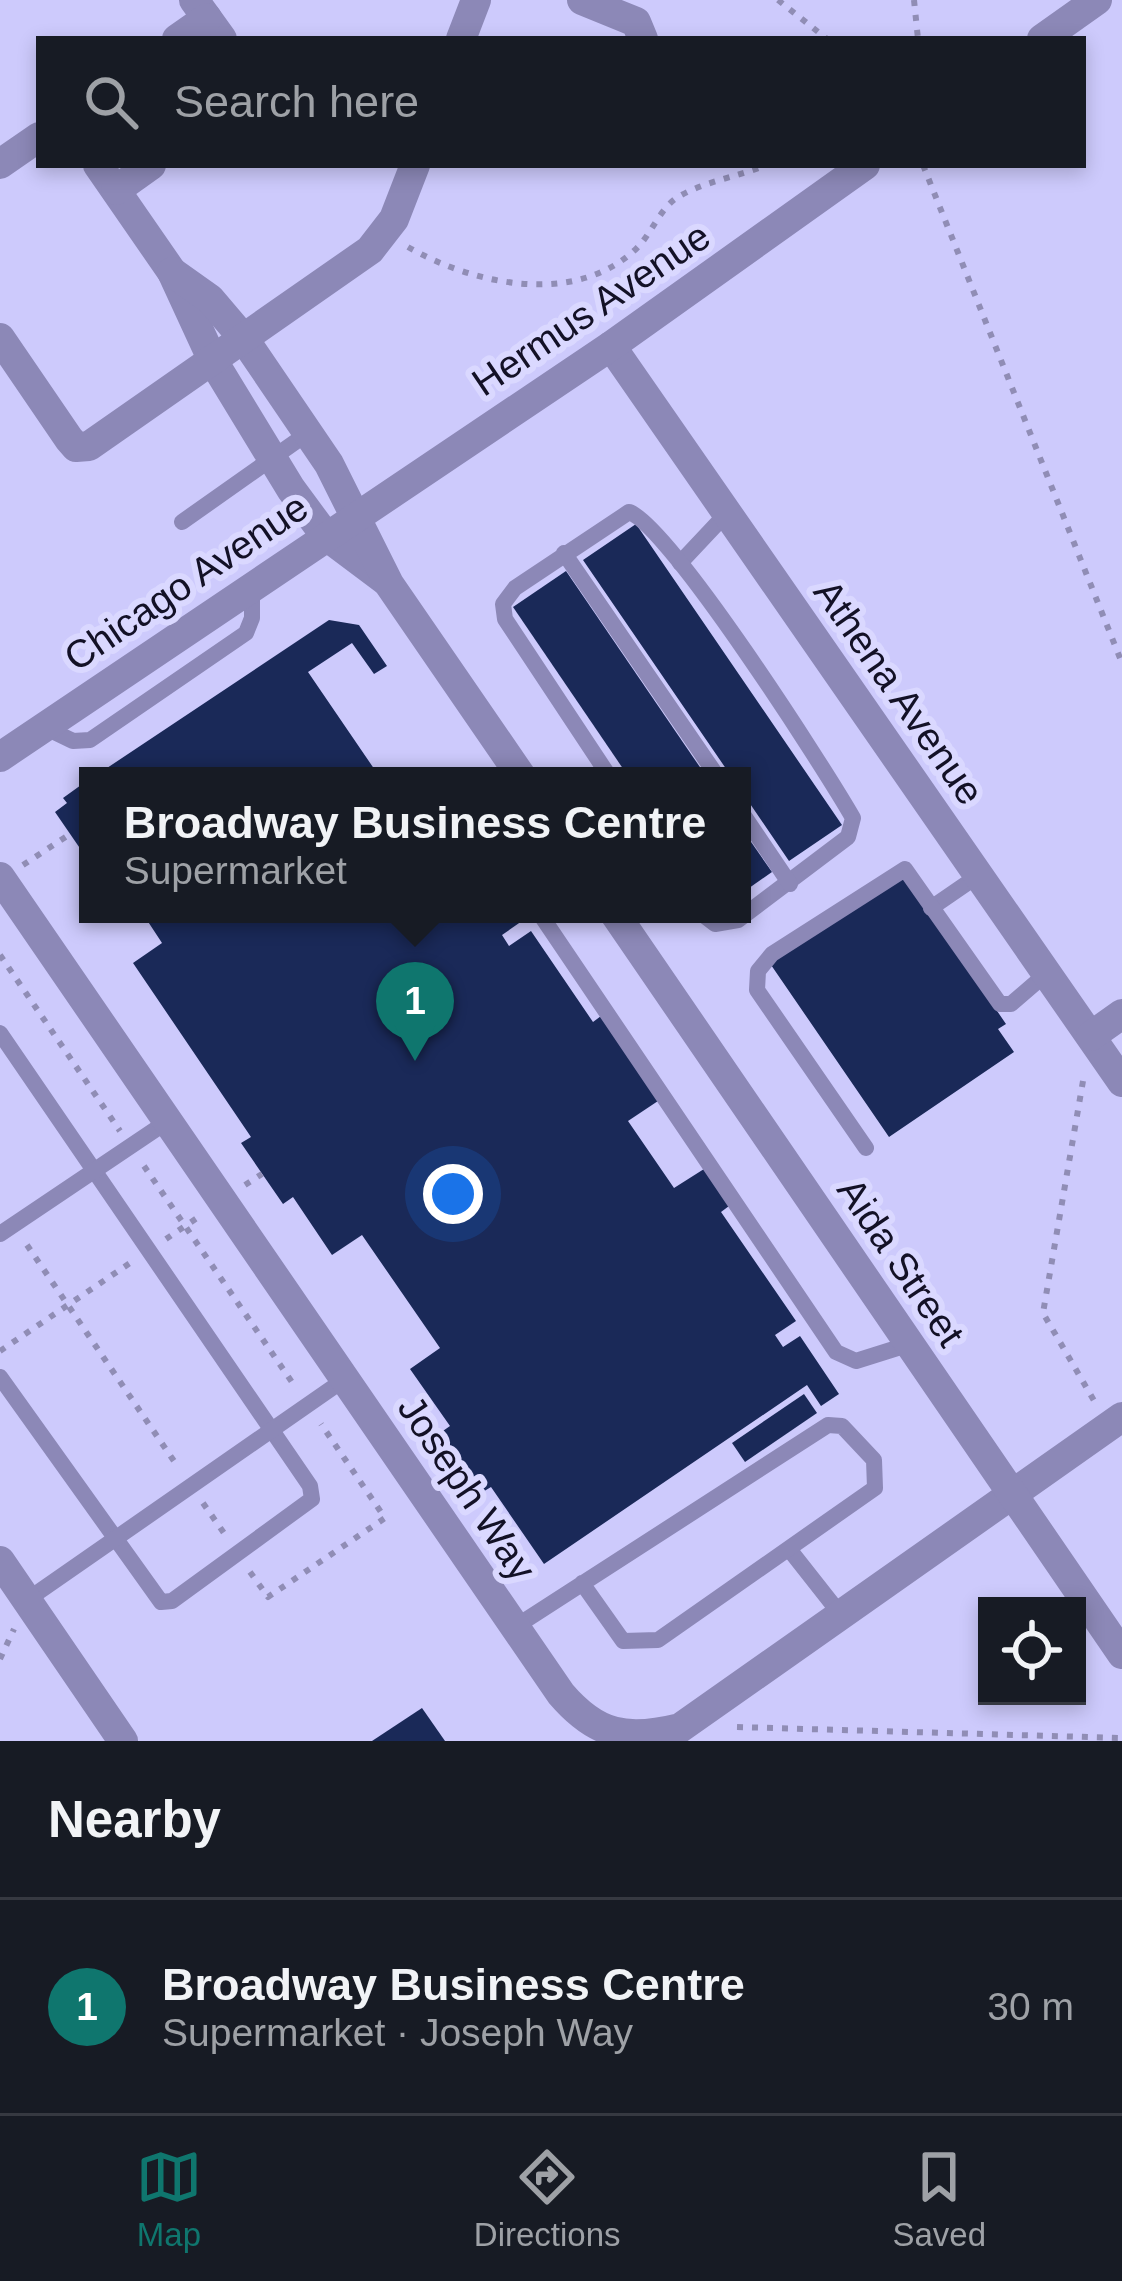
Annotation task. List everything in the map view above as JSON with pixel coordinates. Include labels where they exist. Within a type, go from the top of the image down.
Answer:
[{"type":"street","points":[[462,36],[476,0]]},
{"type":"street","points":[[582,0],[636,22],[642,36]]},
{"type":"street","points":[[1046,36],[1097,0]]},
{"type":"street","points":[[1108,0],[1122,20]]},
{"type":"street","points":[[182,36],[208,19]]},
{"type":"street","points":[[0,164],[36,138]]},
{"type":"street","points":[[141,168],[107,178],[172,272],[212,361],[325,535],[389,584]]},
{"type":"street","points":[[0,338],[70,439],[83,448],[355,263],[385,234],[414,168]]},
{"type":"street","name":"Hermus Avenue","points":[[357,513],[611,346],[862,168]]},
{"type":"street","points":[[172,272],[210,298],[244,339],[357,513],[389,584],[512,767]]},
{"type":"street","name":"Athena Avenue","points":[[611,346],[1122,1082]]},
{"type":"street","name":"Chicago Avenue","points":[[0,757],[357,513]]},
{"type":"street","name":"Joseph Way","points":[[1,878],[561,1694],[596,1729],[627,1741],[680,1728],[1012,1495]]},
{"type":"street","name":"Aida Street","points":[[621,923],[1122,1654]]},
{"type":"street","points":[[1091,1036],[1122,1014]]},
{"type":"street","points":[[1012,1495],[1116,1422]]},
{"type":"street","points":[[1,1565],[123,1741]]},
{"type":"lane","points":[[182,522],[308,433]]},
{"type":"lane","points":[[603,767],[505,619],[507,596],[629,512],[644,517],[680,562],[853,818],[848,836],[751,911]]},
{"type":"lane","points":[[680,562],[727,513]]},
{"type":"lane","points":[[564,553],[711,767]]},
{"type":"lane","points":[[751,826],[790,884]]},
{"type":"lane","points":[[866,1148],[757,990],[756,977],[772,954],[901,870],[909,871],[1000,1004],[1011,1004],[1047,973]]},
{"type":"lane","points":[[931,908],[979,875]]},
{"type":"lane","points":[[546,923],[836,1352],[856,1361],[910,1344]]},
{"type":"lane","points":[[0,1033],[310,1486],[308,1505],[172,1601],[151,1595],[0,1376]]},
{"type":"lane","points":[[0,1234],[168,1121]]},
{"type":"lane","points":[[27,1600],[345,1379]]},
{"type":"lane","points":[[515,1627],[582,1583],[828,1425],[842,1426],[874,1460],[875,1488],[669,1634],[648,1642],[623,1640],[582,1583]]},
{"type":"lane","points":[[789,1549],[841,1615]]},
{"type":"path","points":[[778,0],[823,36]]},
{"type":"path","points":[[914,0],[918,36]]},
{"type":"path","points":[[385,234],[473,275],[541,288],[599,271],[636,249],[675,198],[758,168]]},
{"type":"path","points":[[924,168],[1122,663]]},
{"type":"path","points":[[1,878],[70,834]]},
{"type":"path","points":[[1091,1036],[1043,1313],[1116,1422]]},
{"type":"path","points":[[680,1728],[779,1726],[1122,1738]]},
{"type":"building","points":[[636,524],[842,825],[789,861],[751,805],[751,767],[725,767],[583,560]]},
{"type":"building","points":[[566,571],[700,767],[622,767],[513,607]]},
{"type":"building","points":[[329,620],[359,625],[387,666],[374,674],[352,643],[308,672],[373,767],[108,767]]},
{"type":"building","points":[[79,786],[79,847],[55,812],[67,803],[63,798]]},
{"type":"building","points":[[751,842],[772,872],[751,887]]},
{"type":"building","points":[[902,872],[1006,1024],[998,1029],[1014,1052],[889,1137],[769,962]]},
{"type":"building","points":[[149,923],[519,923],[502,935],[509,946],[531,931],[593,1022],[601,1016],[658,1101],[628,1121],[674,1188],[704,1169],[729,1206],[721,1212],[796,1321],[775,1335],[783,1347],[800,1336],[839,1394],[821,1406],[807,1385],[544,1564],[491,1487],[481,1493],[440,1433],[450,1426],[410,1369],[440,1348],[362,1235],[332,1255],[293,1197],[283,1204],[241,1143],[251,1137],[133,963],[162,943]]},
{"type":"building","points":[[804,1394],[817,1413],[745,1462],[732,1443]]},
{"type":"building","points":[[422,1708],[445,1741],[372,1741]]},
{"type":"place","name":"Broadway Business Centre","points":[[415,1061]]}]
